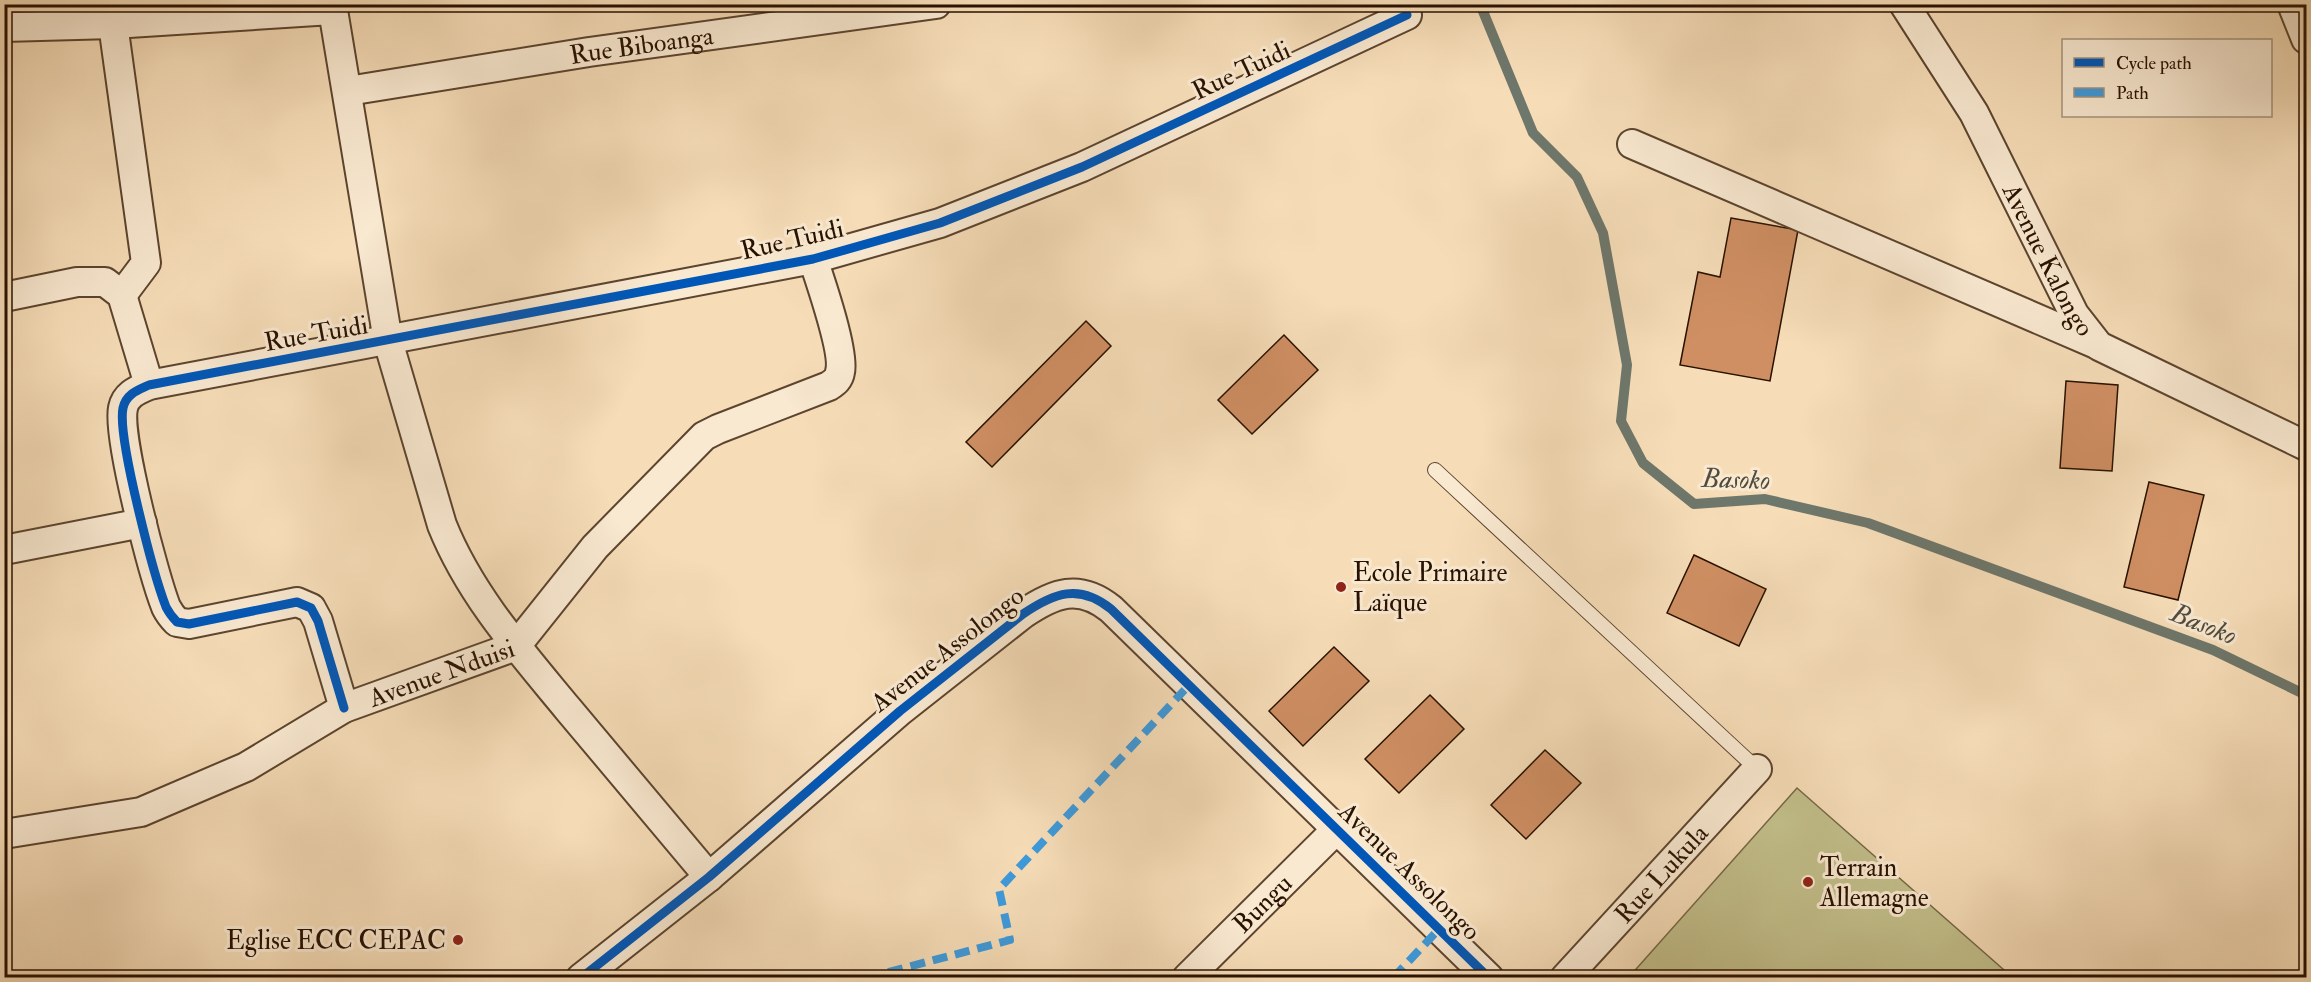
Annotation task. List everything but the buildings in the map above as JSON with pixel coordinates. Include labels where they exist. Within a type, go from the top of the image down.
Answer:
[{"type":"street","name":"Rue Biboanga","points":[[348,92],[589,52],[936,4]]},
{"type":"street","name":"Avenue Kalongo","points":[[1904,4],[1974,113],[2074,314],[2099,346],[2307,446]]},
{"type":"street","points":[[2292,4],[2307,39]]},
{"type":"street","points":[[4,27],[113,24],[332,7],[388,341],[442,525],[453,552],[466,576],[516,646],[709,877]]},
{"type":"street","name":"Rue Tuidi","points":[[149,385],[813,259],[939,223],[1082,167],[1407,15]]},
{"type":"street","points":[[113,24],[146,263],[122,295]]},
{"type":"street","points":[[1632,144],[2099,346]]},
{"type":"street","name":"Avenue Nduisi","points":[[8,826],[141,812],[246,767],[344,708],[516,646],[595,547],[704,436],[829,386],[838,379],[841,369],[830,315],[813,259]]},
{"type":"street","points":[[4,297],[77,282],[105,282],[122,295],[149,385],[131,393],[123,408],[123,431],[142,523],[167,610],[177,622],[189,624],[297,602],[311,608],[318,621],[344,708]]},
{"type":"street","points":[[4,550],[142,523]]},
{"type":"street","name":"Avenue Assolongo","points":[[581,978],[709,877],[900,711],[1023,615],[1042,602],[1058,595],[1074,594],[1095,596],[1111,609],[1489,978]]},
{"type":"street","name":"Rue Lukula","points":[[1565,978],[1757,769]]},
{"type":"street","name":"Bungu","points":[[1187,978],[1336,829]]},
{"type":"lane","points":[[1435,470],[1757,769]]},
{"type":"shaded area","name":"Terrain Allemagne","points":[[1797,788],[2012,977],[1629,977]]},
{"type":"waterway","name":"Basoko","points":[[1480,4],[1533,133],[1577,177],[1603,233],[1627,365],[1621,421],[1643,463],[1694,504],[1765,499],[1868,523],[2213,650],[2306,695]]},
{"type":"marked path","points":[[866,978],[1010,940],[999,889],[1190,684]]},
{"type":"marked path","points":[[1393,978],[1440,928]]},
{"type":"cycle path","points":[[344,708],[318,621],[311,608],[297,602],[189,624],[177,622],[170,613],[160,591],[126,447],[123,408],[133,393],[149,385],[813,259],[940,223],[1082,167],[1407,15]]},
{"type":"cycle path","points":[[581,978],[709,877],[900,711],[1023,614],[1045,601],[1067,594],[1088,596],[1111,609],[1489,978]]},
{"type":"place","name":"Ecole Primaire Laïque","points":[[1341,587]]},
{"type":"place","name":"Terrain Allemagne","points":[[1808,882]]},
{"type":"place","name":"Eglise ECC CEPAC","points":[[458,940]]}]
